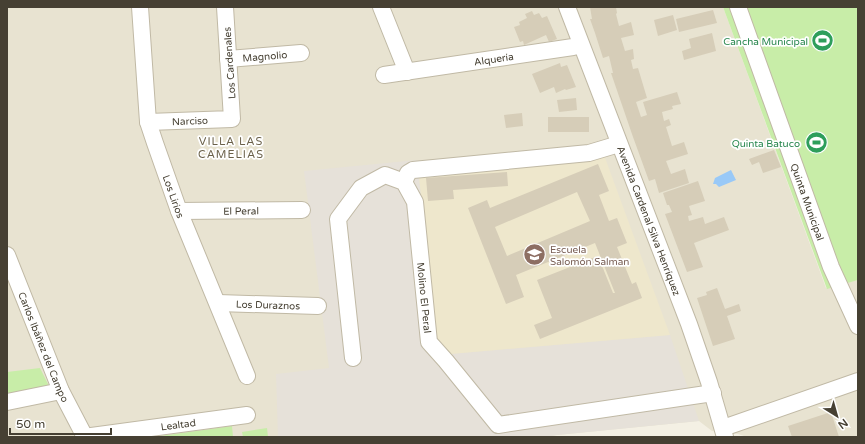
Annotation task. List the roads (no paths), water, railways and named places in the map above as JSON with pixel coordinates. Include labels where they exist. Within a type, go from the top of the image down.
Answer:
[{"type":"street","name":"Los Lirios","points":[[140,7],[148,122],[154,143],[179,211],[247,376]]},
{"type":"street","name":"Los Cardenales","points":[[225,7],[232,119]]},
{"type":"street","points":[[381,7],[407,72]]},
{"type":"street","name":"Avenida Cardenal Silva Henríquez","points":[[567,7],[689,324],[713,394],[724,432]]},
{"type":"street","name":"Quinta Municipal","points":[[738,7],[831,267],[858,326]]},
{"type":"street","name":"Alquería","points":[[384,75],[581,45]]},
{"type":"street","name":"Magnolio","points":[[228,59],[301,53]]},
{"type":"street","name":"Narciso","points":[[148,122],[232,119]]},
{"type":"street","points":[[354,358],[338,219],[361,188],[385,175],[404,182],[408,172],[413,170],[589,153],[619,144]]},
{"type":"street","name":"Molino El Peral","points":[[404,182],[415,202],[430,342],[498,426],[713,394]]},
{"type":"street","name":"El Peral","points":[[179,211],[302,210]]},
{"type":"street","name":"Carlos Ibáñez del Campo","points":[[7,255],[61,391],[84,437]]},
{"type":"street","name":"Los Duraznos","points":[[218,303],[318,306]]},
{"type":"street","points":[[724,432],[858,382]]},
{"type":"street","points":[[7,402],[61,391]]},
{"type":"street","name":"Lealtad","points":[[84,437],[247,415]]},
{"type":"water","points":[[731,170],[736,180],[719,187],[716,184],[713,184],[715,178]]},
{"type":"place","name":"Cancha Municipal","points":[[823,41]]},
{"type":"place","name":"Quinta Batuco","points":[[816,143]]},
{"type":"place","name":"Escuela Salomón Salman","points":[[534,255]]},
{"type":"district","name":"VILLA LAS CAMELIAS","points":[[231,147]]}]
